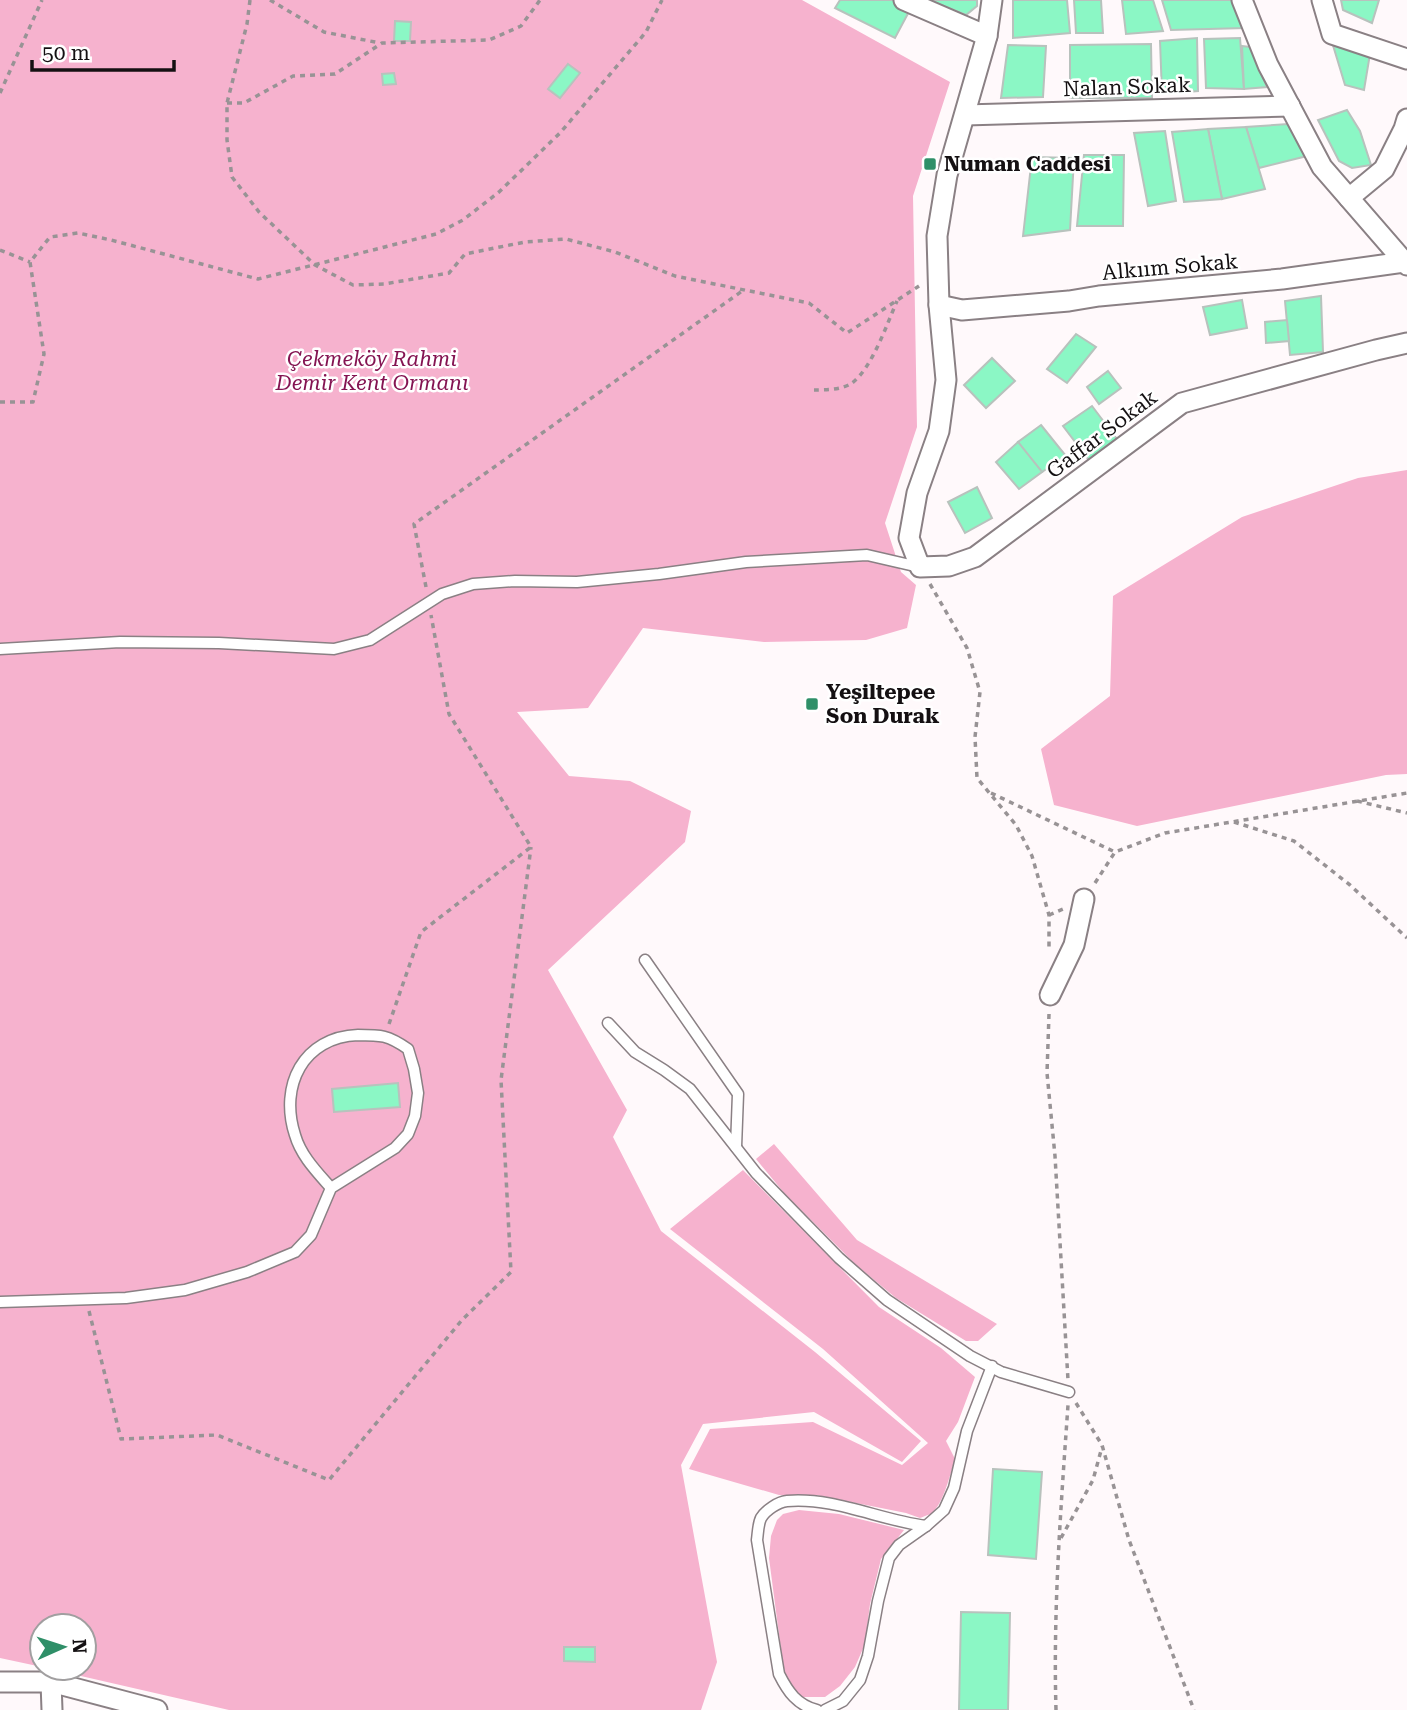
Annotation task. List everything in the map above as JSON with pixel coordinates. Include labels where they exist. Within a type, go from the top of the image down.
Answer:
[{"type":"street","points":[[904,0],[987,36]]},
{"type":"street","points":[[920,567],[909,538],[917,493],[939,431],[946,380],[939,305],[937,236],[945,187],[987,36],[992,0]]},
{"type":"street","points":[[1241,0],[1268,65],[1322,167],[1406,263]]},
{"type":"street","points":[[1322,0],[1332,34],[1407,59]]},
{"type":"street","name":"Nalan Sokak","points":[[965,115],[1290,106]]},
{"type":"street","points":[[1349,198],[1384,169],[1407,119]]},
{"type":"street","name":"Alkıım Sokak","points":[[939,305],[962,310],[1069,301],[1406,263]]},
{"type":"street","name":"Gaffar Sokak","points":[[920,567],[949,566],[975,556],[1182,403],[1407,343]]},
{"type":"street","points":[[1050,995],[1074,945],[1084,899]]},
{"type":"street","points":[[0,1682],[28,1682]]},
{"type":"street","points":[[52,1710],[51,1682],[152,1709]]},
{"type":"lane","points":[[0,649],[120,642],[219,643],[334,649],[370,640],[442,594],[473,584],[515,581],[577,582],[746,562],[867,555],[920,567]]},
{"type":"lane","points":[[645,960],[738,1094],[736,1147]]},
{"type":"lane","points":[[608,1023],[635,1052],[690,1089],[756,1173],[839,1258],[887,1300],[970,1356],[1001,1372],[1069,1392]]},
{"type":"lane","points":[[0,1302],[126,1298],[185,1290],[247,1272],[295,1252],[311,1235],[331,1188],[395,1148],[408,1134],[415,1116],[418,1093],[414,1069],[408,1049],[385,1035],[344,1036],[327,1041],[303,1061],[295,1076],[290,1112],[294,1134],[301,1150],[331,1188]]},
{"type":"lane","points":[[825,1710],[842,1701],[860,1680],[890,1558],[899,1545],[926,1527],[944,1510],[954,1488],[967,1431],[992,1366]]},
{"type":"lane","points":[[817,1710],[806,1707],[789,1694],[779,1674],[757,1540],[761,1519],[771,1508],[785,1501],[811,1502],[838,1505],[926,1527]]},
{"type":"path","points":[[0,93],[43,0]]},
{"type":"path","points":[[250,0],[247,24],[227,103],[227,140],[232,177],[260,212],[315,265],[353,285],[384,284],[449,273],[465,254],[525,242],[566,240],[615,252],[675,276],[810,303],[848,333],[938,273]]},
{"type":"path","points":[[270,0],[324,32],[382,43],[489,40],[521,26],[540,0]]},
{"type":"path","points":[[0,401],[33,402],[44,354],[30,262],[50,237],[78,233],[258,279],[436,234],[463,220],[499,192],[560,133],[646,32],[662,0]]},
{"type":"path","points":[[227,103],[244,103],[293,76],[335,74],[382,43]]},
{"type":"path","points":[[0,250],[30,262]]},
{"type":"path","points":[[86,1299],[121,1439],[217,1435],[329,1480],[462,1320],[511,1272],[501,1080],[531,847],[449,714],[414,524],[745,289]]},
{"type":"path","points":[[814,390],[843,387],[863,371],[879,344],[897,300]]},
{"type":"path","points":[[920,567],[967,648],[980,692],[975,737],[977,778],[1016,825],[1032,856],[1049,915],[1049,955]]},
{"type":"path","points":[[989,792],[1115,852]]},
{"type":"path","points":[[1049,915],[1084,899],[1115,852],[1165,833],[1407,793]]},
{"type":"path","points":[[1354,801],[1407,813]]},
{"type":"path","points":[[1232,822],[1294,841],[1350,885],[1407,938]]},
{"type":"path","points":[[385,1035],[421,932],[531,847]]},
{"type":"path","points":[[1050,995],[1047,1073],[1055,1156],[1069,1392],[1059,1542],[1056,1710]]},
{"type":"path","points":[[1069,1392],[1102,1445],[1129,1540],[1195,1710]]},
{"type":"path","points":[[1059,1542],[1093,1480],[1102,1445]]},
{"type":"green space","name":"Çekmeköy Rahmi Demir Kent Ormanı","points":[[0,0],[802,0],[950,82],[913,196],[917,427],[885,523],[901,572],[916,585],[907,628],[866,640],[764,642],[643,628],[588,708],[517,712],[569,776],[630,781],[691,811],[685,842],[548,970],[627,1110],[613,1137],[661,1231],[815,1352],[921,1441],[902,1462],[814,1412],[703,1424],[681,1465],[717,1662],[701,1710],[229,1710],[98,1680],[98,1612],[28,1612],[28,1664],[0,1658]]},
{"type":"green space","points":[[1407,470],[1407,774],[1386,775],[1137,826],[1054,805],[1041,749],[1110,696],[1113,596],[1242,517],[1358,478]]},
{"type":"green space","points":[[774,1144],[857,1240],[997,1324],[978,1341],[966,1341],[896,1298],[856,1265],[785,1194],[756,1159]]},
{"type":"green space","points":[[743,1170],[879,1307],[941,1348],[975,1377],[958,1422],[946,1441],[955,1459],[943,1496],[931,1514],[920,1518],[816,1495],[779,1495],[689,1469],[710,1429],[813,1422],[902,1465],[928,1443],[823,1349],[670,1229]]},
{"type":"green space","points":[[799,1510],[839,1514],[904,1530],[881,1559],[870,1604],[865,1644],[855,1667],[840,1686],[825,1697],[801,1697],[789,1685],[783,1665],[769,1558],[771,1536],[777,1520],[783,1514]]},
{"type":"building","points":[[840,0],[901,0],[913,4],[895,38],[835,8]]},
{"type":"building","points":[[929,0],[977,0],[977,6],[966,15]]},
{"type":"building","points":[[1013,0],[1067,0],[1070,33],[1013,38]]},
{"type":"building","points":[[1074,0],[1101,0],[1103,33],[1076,33]]},
{"type":"building","points":[[1122,0],[1153,0],[1163,31],[1126,34]]},
{"type":"building","points":[[1162,0],[1232,0],[1245,28],[1171,30]]},
{"type":"building","points":[[1341,0],[1379,0],[1372,23],[1343,10]]},
{"type":"building","points":[[395,21],[411,22],[410,41],[394,41]]},
{"type":"building","points":[[1197,38],[1198,91],[1162,94],[1160,41]]},
{"type":"building","points":[[1240,38],[1244,89],[1206,88],[1204,39]]},
{"type":"building","points":[[1332,42],[1370,54],[1364,90],[1345,85]]},
{"type":"building","points":[[1151,44],[1152,98],[1070,98],[1070,45]]},
{"type":"building","points":[[1008,45],[1046,46],[1043,97],[1001,98]]},
{"type":"building","points":[[1242,46],[1250,47],[1267,87],[1244,89]]},
{"type":"building","points":[[568,64],[580,73],[560,98],[548,89]]},
{"type":"building","points":[[394,73],[396,84],[383,85],[382,74]]},
{"type":"building","points":[[1347,110],[1360,131],[1371,165],[1352,168],[1339,161],[1318,120]]},
{"type":"building","points":[[1288,124],[1307,156],[1259,168],[1246,127]]},
{"type":"building","points":[[1246,127],[1265,189],[1222,199],[1208,129]]},
{"type":"building","points":[[1208,129],[1222,199],[1184,202],[1172,132]]},
{"type":"building","points":[[1165,131],[1176,201],[1148,206],[1134,133]]},
{"type":"building","points":[[1084,155],[1124,155],[1123,226],[1077,226]]},
{"type":"building","points":[[1032,157],[1074,158],[1070,230],[1023,236]]},
{"type":"building","points":[[1321,296],[1323,352],[1290,355],[1285,301]]},
{"type":"building","points":[[1242,300],[1247,328],[1210,335],[1203,307]]},
{"type":"building","points":[[1287,320],[1289,341],[1266,343],[1265,322]]},
{"type":"building","points":[[1076,334],[1096,347],[1067,383],[1047,369]]},
{"type":"building","points":[[992,358],[1015,381],[986,408],[964,385]]},
{"type":"building","points":[[1108,371],[1121,388],[1099,404],[1087,387]]},
{"type":"building","points":[[1092,406],[1123,447],[1095,468],[1063,426]]},
{"type":"building","points":[[1041,425],[1066,456],[1042,472],[1018,442]]},
{"type":"building","points":[[1018,442],[1042,472],[1019,489],[996,462]]},
{"type":"building","points":[[977,487],[992,518],[965,533],[948,502]]},
{"type":"building","points":[[398,1083],[400,1107],[334,1112],[332,1089]]},
{"type":"building","points":[[993,1469],[1042,1472],[1036,1559],[988,1555]]},
{"type":"building","points":[[961,1612],[1010,1613],[1008,1710],[959,1710]]},
{"type":"building","points":[[564,1647],[595,1647],[595,1662],[564,1661]]},
{"type":"place","name":"Numan Caddesi","points":[[930,164]]},
{"type":"place","name":"Yeşiltepee Son Durak","points":[[812,704]]}]
